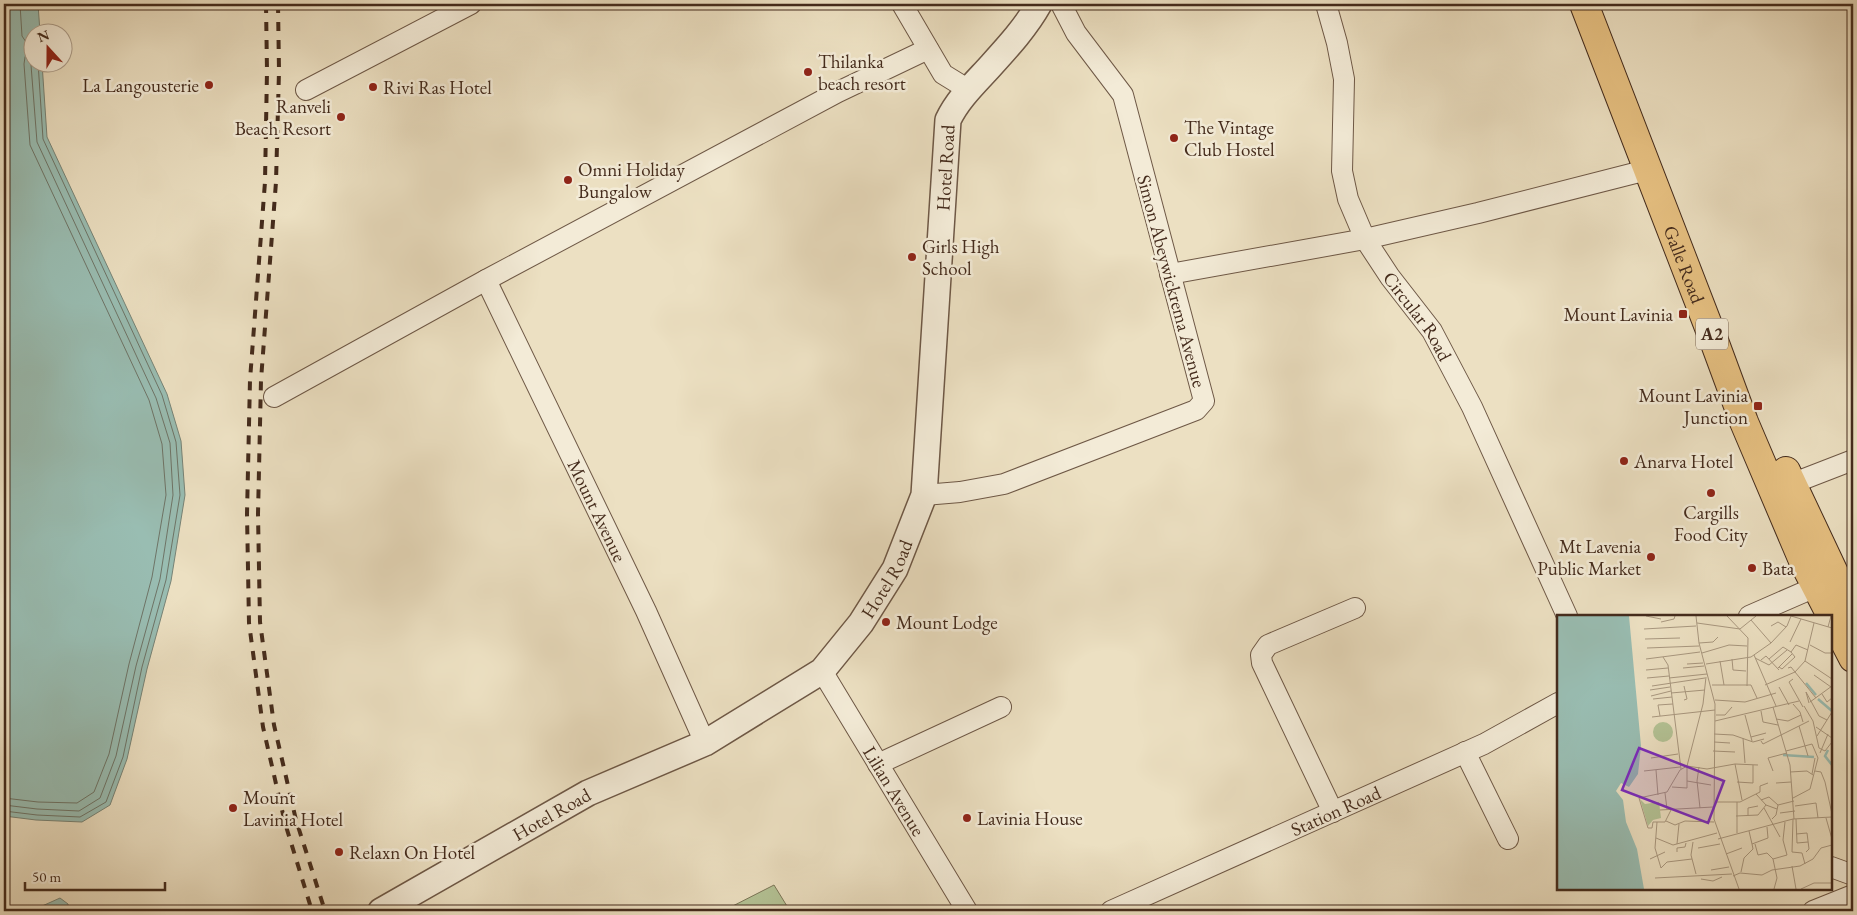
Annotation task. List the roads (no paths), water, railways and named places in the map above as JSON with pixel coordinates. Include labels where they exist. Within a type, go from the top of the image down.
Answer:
[{"type":"highway","name":"Galle Road","points":[[1584,4],[1744,422],[1826,582],[1853,613]]},
{"type":"highway","name":"Galle Road","points":[[1603,4],[1758,406],[1791,484],[1853,658]]},
{"type":"street","points":[[306,90],[471,4]]},
{"type":"street","points":[[902,4],[943,74],[968,90]]},
{"type":"street","name":"Hotel Road","points":[[381,911],[588,794],[705,744],[822,671],[861,623],[895,569],[924,495],[948,120],[953,109],[1028,22],[1039,4]]},
{"type":"street","name":"Simon Abeywickrema Avenue","points":[[924,495],[960,492],[1004,484],[1196,410],[1204,401],[1122,95],[1076,33],[1061,4]]},
{"type":"street","name":"Circular Road","points":[[1326,4],[1337,43],[1344,79],[1342,171],[1348,199],[1365,239],[1390,277],[1432,331],[1463,390],[1568,615]]},
{"type":"street","points":[[274,397],[486,280],[838,92],[928,49]]},
{"type":"street","points":[[1170,274],[1365,239],[1478,213],[1639,172]]},
{"type":"street","name":"Mount Avenue","points":[[486,280],[642,602],[705,744]]},
{"type":"street","points":[[1791,484],[1853,460]]},
{"type":"street","points":[[1751,615],[1826,582]]},
{"type":"street","points":[[1333,812],[1262,663],[1261,655],[1268,646],[1355,608]]},
{"type":"street","name":"Lilian Avenue","points":[[822,671],[967,911]]},
{"type":"street","name":"Station Road","points":[[1111,911],[1484,744],[1557,705]]},
{"type":"street","points":[[878,764],[1001,707]]},
{"type":"street","points":[[1465,752],[1508,839]]},
{"type":"street","points":[[1832,867],[1853,875]]},
{"type":"street","points":[[1813,911],[1853,895]]},
{"type":"water","points":[[4,4],[38,4],[39,22],[22,22],[22,72],[43,72],[47,137],[167,394],[181,441],[185,495],[171,581],[147,669],[127,759],[110,805],[82,822],[36,820],[4,816]]},
{"type":"water","points":[[60,898],[68,904],[69,911],[31,911]]},
{"type":"railway","points":[[266,4],[265,182],[250,380],[247,514],[249,623],[263,727],[285,823],[312,911]]},
{"type":"railway","points":[[278,4],[279,71],[276,182],[261,380],[258,514],[260,622],[274,725],[296,820],[325,911]]},
{"type":"place","name":"Thilanka beach resort","points":[[808,72]]},
{"type":"place","name":"La Langousterie","points":[[209,85]]},
{"type":"place","name":"Rivi Ras Hotel","points":[[373,87]]},
{"type":"place","name":"Ranveli Beach Resort","points":[[341,117]]},
{"type":"place","name":"The Vintage Club Hostel","points":[[1174,138]]},
{"type":"place","name":"Omni Holiday Bungalow","points":[[568,180]]},
{"type":"place","name":"Girls High School","points":[[912,257]]},
{"type":"place","name":"Mount Lavinia","points":[[1683,314]]},
{"type":"place","name":"Mount Lavinia Junction","points":[[1758,406]]},
{"type":"place","name":"Anarva Hotel","points":[[1624,461]]},
{"type":"place","name":"Cargills Food City","points":[[1711,493]]},
{"type":"place","name":"Mt Lavenia Public Market","points":[[1651,557]]},
{"type":"place","name":"Bata","points":[[1752,568]]},
{"type":"place","name":"Mount Lodge","points":[[886,622]]},
{"type":"place","name":"Mount Lavinia Hotel","points":[[233,808]]},
{"type":"place","name":"Lavinia House","points":[[967,818]]},
{"type":"place","name":"Relaxn On Hotel","points":[[339,852]]}]
